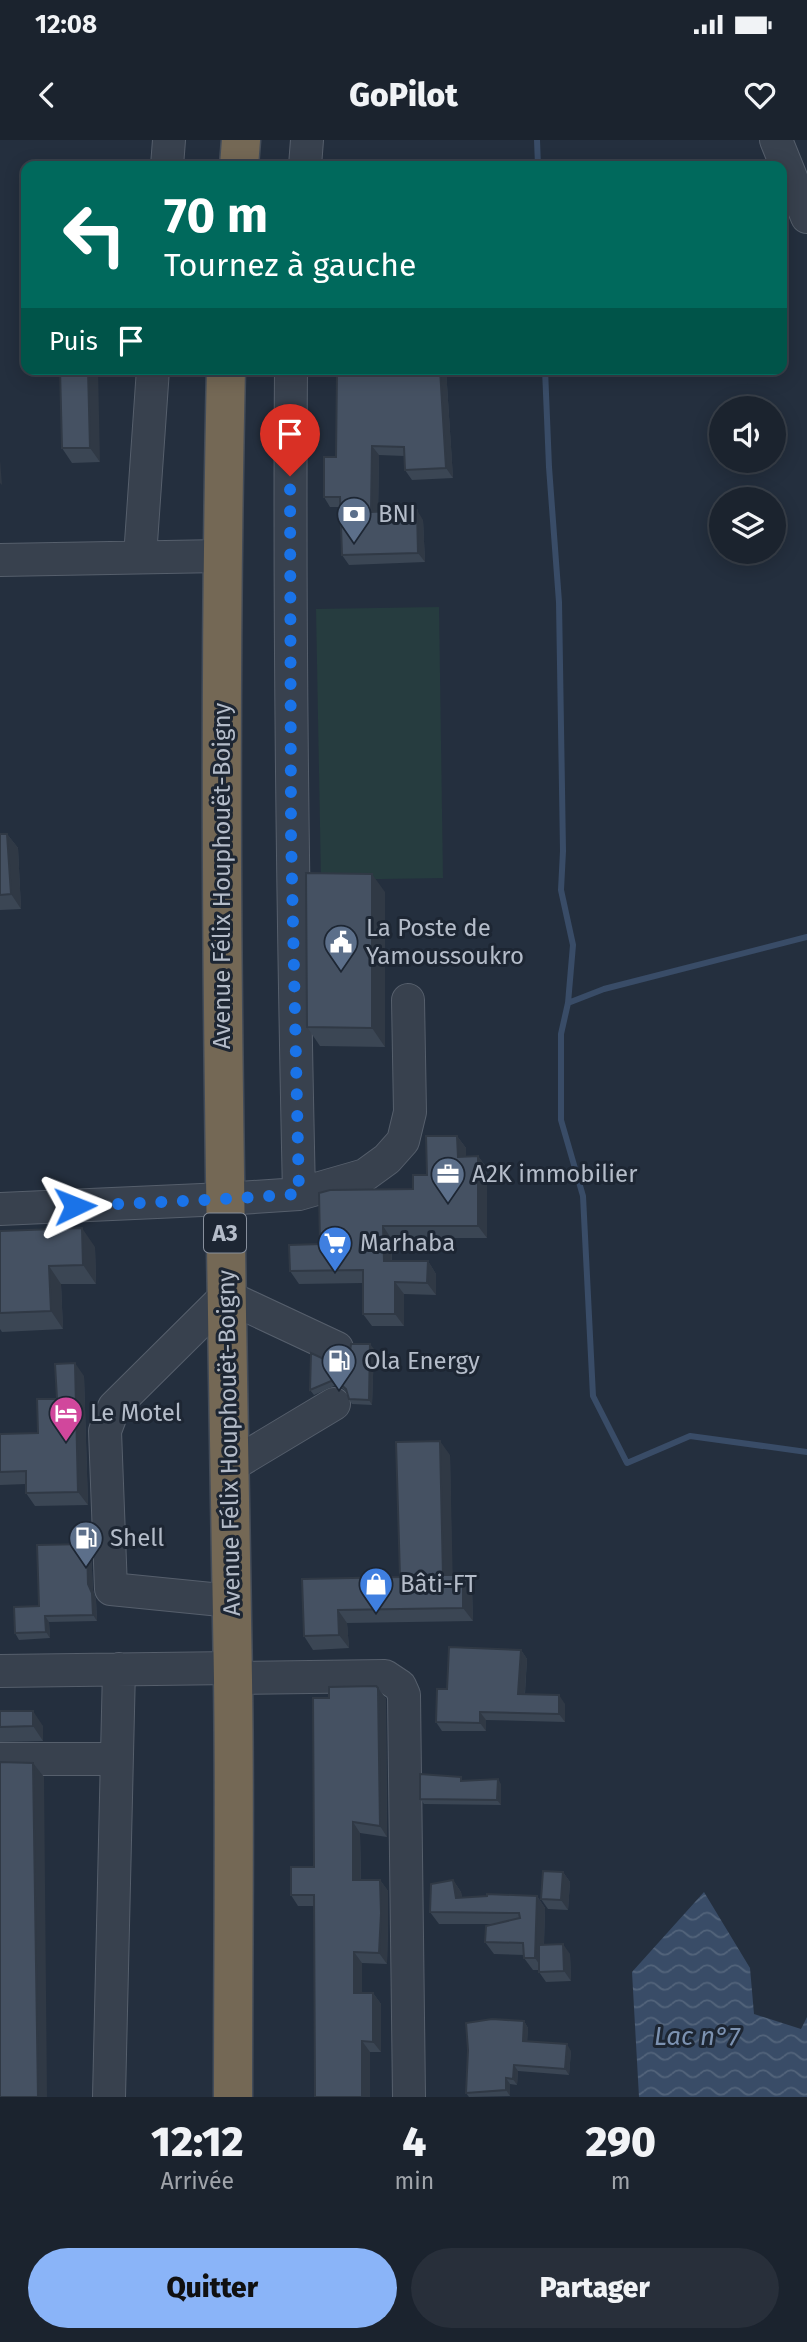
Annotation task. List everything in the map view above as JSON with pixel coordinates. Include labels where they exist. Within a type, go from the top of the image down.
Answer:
[{"type":"highway","points":[[239,161],[241,140]]},
{"type":"highway","name":"Avenue Félix Houphouët-Boigny","points":[[226,375],[222,556],[224,1199],[233,1673],[233,2097]]},
{"type":"street","points":[[167,161],[169,140]]},
{"type":"street","points":[[305,161],[307,140]]},
{"type":"street","points":[[776,140],[784,161]]},
{"type":"street","points":[[787,167],[807,217]]},
{"type":"street","points":[[140,557],[153,375]]},
{"type":"street","points":[[291,375],[291,821],[299,1194]]},
{"type":"street","points":[[0,560],[222,556]]},
{"type":"street","points":[[0,1209],[299,1194],[365,1175],[387,1159],[402,1141],[410,1112],[408,1000]]},
{"type":"street","points":[[231,1601],[111,1589],[106,1431],[114,1407],[226,1296],[337,1348]]},
{"type":"street","points":[[229,1467],[334,1404]]},
{"type":"street","points":[[109,2097],[119,1669]]},
{"type":"street","points":[[0,1671],[119,1669],[385,1676],[400,1686],[404,1695],[409,2097]]},
{"type":"street","points":[[0,1759],[116,1759]]},
{"type":"green space","points":[[439,607],[443,878],[321,880],[316,609]]},
{"type":"water","name":"Lac n°7","points":[[704,1892],[750,1968],[754,2014],[801,2029],[807,2017],[807,2097],[639,2097],[632,1972]]},
{"type":"building","points":[[60,375],[88,375],[90,448],[62,448]]},
{"type":"building","points":[[337,375],[440,375],[446,468],[405,470],[404,447],[372,446],[371,512],[417,510],[418,553],[342,555],[340,497],[324,497],[324,457],[336,457]]},
{"type":"building","points":[[0,834],[7,834],[11,894],[0,895]]},
{"type":"building","points":[[306,873],[372,874],[372,1028],[307,1027]]},
{"type":"building","points":[[426,1136],[457,1136],[458,1157],[478,1156],[478,1226],[383,1226],[384,1261],[428,1261],[427,1283],[395,1282],[395,1314],[363,1314],[363,1270],[290,1271],[289,1245],[320,1244],[319,1193],[330,1190],[413,1189],[413,1175],[427,1175]]},
{"type":"building","points":[[82,1228],[83,1265],[49,1266],[51,1311],[0,1313],[0,1231]]},
{"type":"building","points":[[351,1344],[370,1344],[369,1400],[349,1399],[346,1389],[331,1381],[310,1390],[311,1353],[336,1361],[345,1358]]},
{"type":"building","points":[[75,1363],[78,1492],[26,1493],[26,1471],[0,1472],[0,1434],[38,1433],[37,1399],[57,1399],[55,1364]]},
{"type":"building","points":[[440,1441],[443,1575],[463,1575],[463,1608],[338,1610],[339,1635],[304,1636],[302,1579],[400,1577],[396,1442]]},
{"type":"building","points":[[87,1544],[88,1584],[92,1593],[93,1615],[45,1616],[46,1632],[15,1633],[14,1607],[39,1606],[37,1545]]},
{"type":"building","points":[[449,1647],[521,1650],[518,1694],[559,1695],[559,1714],[480,1712],[480,1723],[436,1722],[437,1689],[447,1689]]},
{"type":"building","points":[[376,1686],[380,1826],[353,1822],[353,1880],[380,1880],[379,1953],[354,1952],[354,1993],[373,1993],[373,2042],[362,2041],[362,2097],[315,2097],[314,1895],[291,1895],[291,1867],[314,1867],[313,1698],[329,1698],[329,1687]]},
{"type":"building","points":[[0,1711],[33,1711],[33,1726],[0,1727]]},
{"type":"building","points":[[0,1762],[33,1763],[38,2097],[0,2097]]},
{"type":"building","points":[[420,1774],[461,1777],[461,1781],[498,1779],[497,1800],[420,1799]]},
{"type":"building","points":[[543,1871],[563,1872],[561,1900],[541,1899]]},
{"type":"building","points":[[453,1880],[456,1898],[487,1894],[537,1896],[535,1958],[524,1958],[523,1943],[485,1942],[486,1926],[520,1918],[519,1913],[430,1912],[431,1884]]},
{"type":"building","points":[[563,1944],[564,1971],[539,1972],[539,1945]]},
{"type":"building","points":[[492,2019],[524,2021],[523,2041],[567,2044],[565,2069],[514,2065],[513,2079],[506,2078],[506,2090],[466,2093],[466,2023]]},
{"type":"waterway","points":[[537,140],[538,161]]},
{"type":"waterway","points":[[545,375],[559,602],[563,851],[561,890],[573,945],[568,1003],[561,1034],[561,1120],[583,1196],[593,1396],[627,1463],[690,1436],[807,1452]]},
{"type":"waterway","points":[[568,1003],[604,989],[807,937]]},
{"type":"place","name":"BNI","points":[[354,544]]},
{"type":"place","name":"La Poste de Yamoussoukro","points":[[341,972]]},
{"type":"place","name":"A2K immobilier","points":[[448,1204]]},
{"type":"place","name":"Marhaba","points":[[335,1273]]},
{"type":"place","name":"Ola Energy","points":[[339,1391]]},
{"type":"place","name":"Le Motel","points":[[66,1443]]},
{"type":"place","name":"Shell","points":[[86,1568]]},
{"type":"place","name":"Bâti-FT","points":[[376,1614]]},
{"type":"route","points":[[75,1206],[299,1194],[291,835],[290,476]]}]
